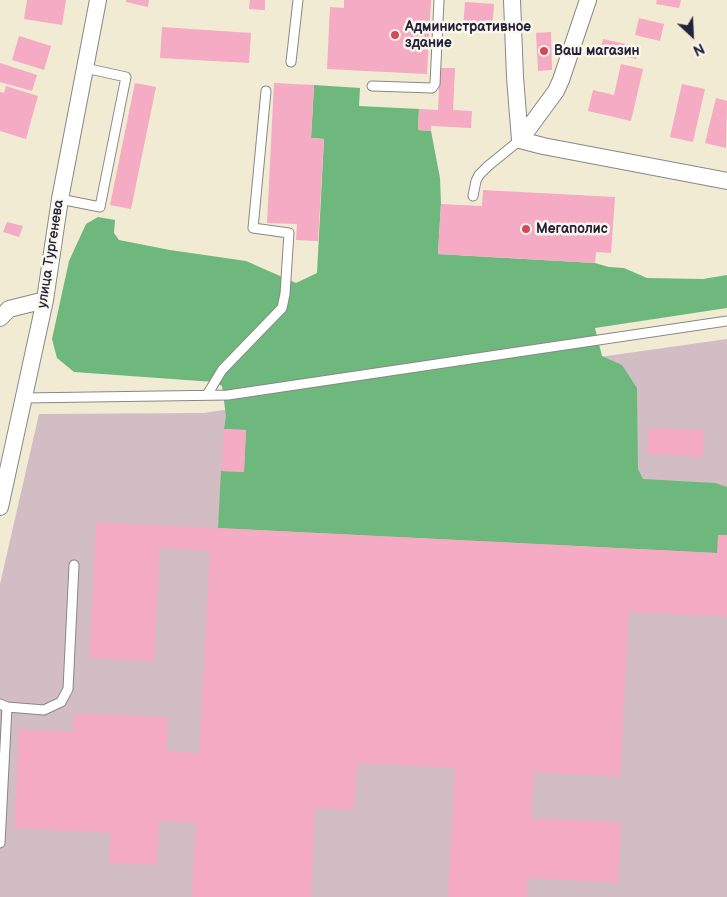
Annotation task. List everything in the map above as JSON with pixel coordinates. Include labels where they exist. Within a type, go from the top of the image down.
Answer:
[{"type":"street","name":"улица Тургенева","points":[[0,507],[45,300],[60,198],[98,0]]},
{"type":"street","points":[[512,0],[520,140]]},
{"type":"street","points":[[520,140],[556,91],[588,0]]},
{"type":"street","points":[[520,140],[727,181]]},
{"type":"street","points":[[0,318],[9,309],[45,300]]},
{"type":"lane","points":[[291,62],[298,0]]},
{"type":"lane","points":[[372,86],[432,88],[435,84],[439,0]]},
{"type":"lane","points":[[60,198],[100,207],[126,77],[85,68]]},
{"type":"lane","points":[[207,395],[222,370],[282,308],[285,294],[289,232],[254,228],[266,91]]},
{"type":"lane","points":[[473,196],[479,175],[520,140]]},
{"type":"lane","points":[[24,398],[228,395],[727,321]]},
{"type":"lane","points":[[0,843],[3,706],[44,710],[61,702],[68,689],[74,565]]},
{"type":"shaded area","points":[[727,339],[727,897],[0,897],[0,584],[39,414],[203,413]]},
{"type":"green space","points":[[314,85],[360,88],[359,106],[419,109],[418,130],[431,131],[440,178],[441,204],[438,254],[595,263],[609,267],[624,268],[647,278],[703,279],[727,275],[727,308],[595,328],[602,356],[622,365],[637,388],[638,469],[643,479],[715,483],[727,487],[727,535],[717,553],[218,528],[221,471],[244,472],[246,430],[224,429],[226,416],[222,386],[214,382],[74,372],[57,358],[52,339],[69,261],[86,224],[98,217],[115,220],[114,233],[119,240],[170,250],[246,261],[296,283],[317,273],[324,139],[311,138]]},
{"type":"building","points":[[27,0],[66,0],[62,25],[24,19]]},
{"type":"building","points":[[126,0],[149,0],[148,7],[126,2]]},
{"type":"building","points":[[250,0],[265,0],[265,10],[249,9]]},
{"type":"building","name":"Административное здание","points":[[344,0],[431,0],[427,74],[327,69],[330,7],[344,8]]},
{"type":"building","points":[[657,0],[681,0],[679,8],[656,4]]},
{"type":"building","points":[[465,2],[494,4],[492,32],[463,29]]},
{"type":"building","points":[[639,18],[664,24],[660,41],[635,35]]},
{"type":"building","points":[[162,27],[251,33],[249,63],[160,58]]},
{"type":"building","name":"Ваш магазин","points":[[551,32],[552,70],[538,71],[536,33]]},
{"type":"building","points":[[19,36],[51,46],[44,70],[12,60]]},
{"type":"building","points":[[603,39],[639,47],[636,59],[600,51]]},
{"type":"building","points":[[0,63],[37,75],[32,91],[0,82]]},
{"type":"building","points":[[621,64],[643,69],[631,121],[588,111],[593,90],[614,95]]},
{"type":"building","points":[[440,68],[455,68],[453,110],[472,111],[471,128],[431,126],[431,131],[418,130],[419,109],[438,110]]},
{"type":"building","points":[[135,83],[156,87],[131,209],[110,205]]},
{"type":"building","points":[[274,83],[314,85],[311,138],[324,139],[318,241],[296,240],[297,224],[267,223]]},
{"type":"building","points":[[682,84],[705,89],[693,142],[670,137]]},
{"type":"building","points":[[6,86],[38,96],[26,139],[0,131],[0,92],[4,93]]},
{"type":"building","points":[[716,98],[727,101],[726,148],[705,143]]},
{"type":"building","name":"Мегаполис","points":[[483,190],[615,197],[611,253],[596,252],[595,263],[438,254],[441,204],[482,206]]},
{"type":"building","points":[[7,222],[23,226],[19,237],[3,232]]},
{"type":"building","points":[[649,428],[704,430],[703,457],[647,454]]},
{"type":"building","points":[[224,429],[246,430],[244,472],[221,471]]},
{"type":"building","points":[[96,522],[717,553],[718,535],[727,535],[727,617],[629,612],[620,777],[534,772],[531,818],[621,822],[618,883],[528,878],[527,897],[448,897],[455,768],[357,763],[354,810],[315,808],[311,897],[192,897],[196,823],[159,821],[157,865],[109,863],[111,833],[14,828],[19,729],[73,732],[74,713],[168,717],[166,751],[199,753],[210,551],[160,548],[154,661],[89,658]]},
{"type":"place","name":"Административное здание","points":[[395,35]]},
{"type":"place","name":"Ваш магазин","points":[[544,51]]},
{"type":"place","name":"Мегаполис","points":[[526,229]]}]
